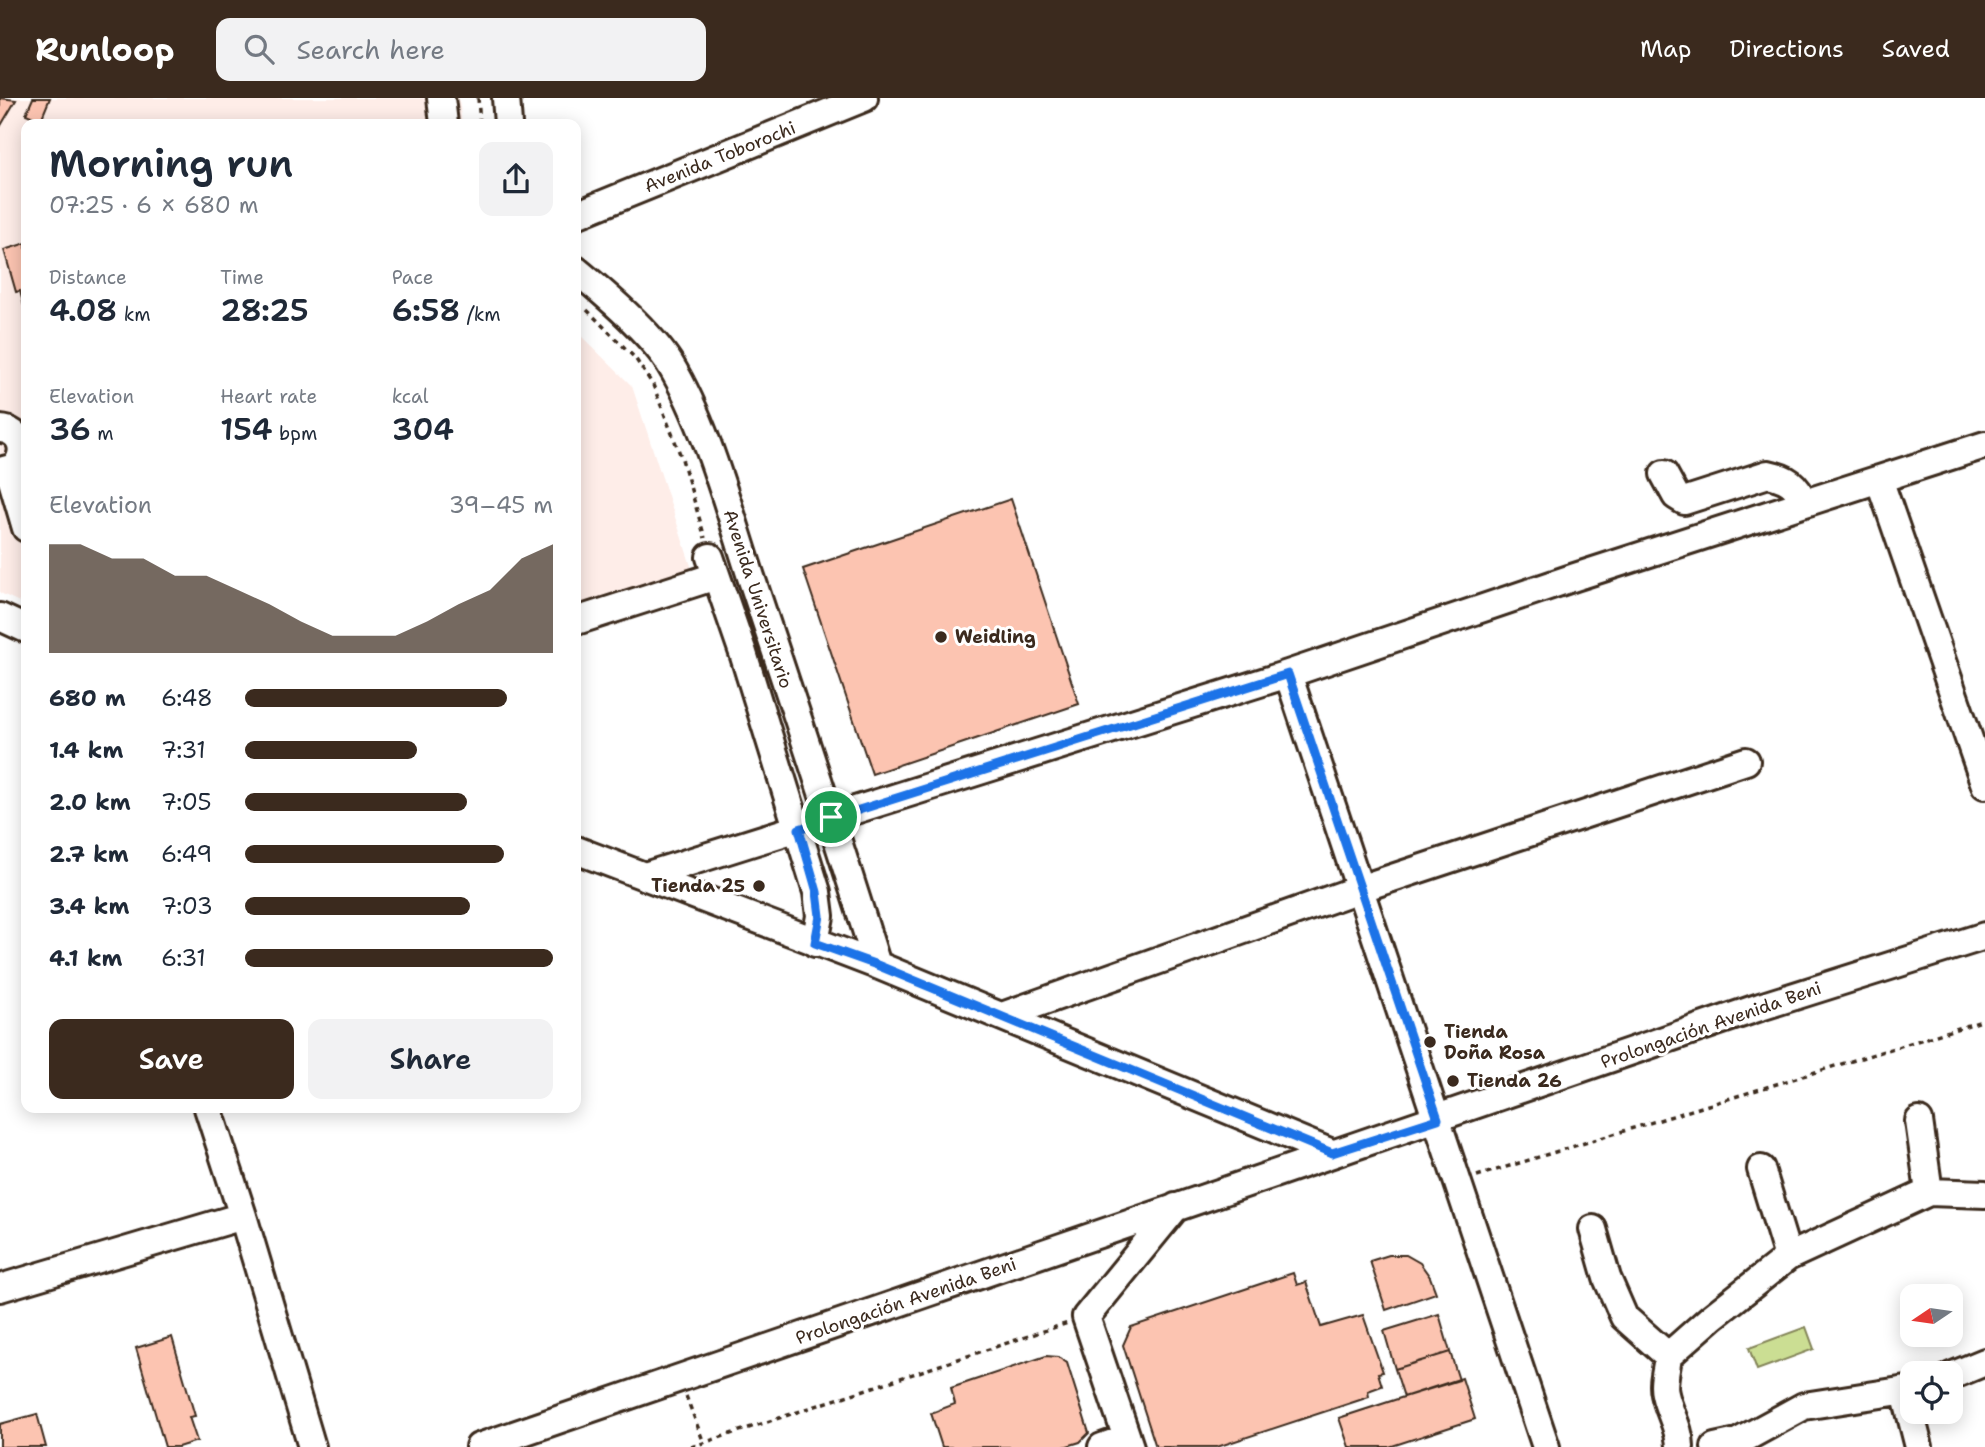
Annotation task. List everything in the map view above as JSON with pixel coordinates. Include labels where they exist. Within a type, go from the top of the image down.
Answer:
[{"type":"street","points":[[441,98],[443,119]]},
{"type":"street","points":[[506,98],[508,119]]},
{"type":"street","name":"Avenida Toborochi","points":[[581,213],[864,98]]},
{"type":"street","name":"Avenida Universitario","points":[[581,275],[631,320],[669,363],[693,411],[831,817],[877,965]]},
{"type":"street","points":[[0,429],[16,435],[21,446]]},
{"type":"street","points":[[645,876],[1288,674],[1575,576],[1985,444]]},
{"type":"street","points":[[21,454],[20,461],[4,471],[21,515]]},
{"type":"street","points":[[1664,474],[1676,496],[1684,501],[1768,474],[1792,483],[1800,490],[1804,503]]},
{"type":"street","points":[[1879,479],[1985,785]]},
{"type":"street","points":[[581,619],[713,566],[743,653],[817,892],[820,916],[815,943]]},
{"type":"street","points":[[0,617],[21,627]]},
{"type":"street","points":[[1288,674],[1546,1447]]},
{"type":"street","points":[[1002,1016],[1359,888],[1746,761]]},
{"type":"street","points":[[581,852],[877,965],[1332,1153]]},
{"type":"street","name":"Prolongación Avenida Beni","points":[[479,1447],[1759,1007],[1985,936]]},
{"type":"street","points":[[210,1113],[312,1447]]},
{"type":"street","points":[[1919,1121],[1929,1192]]},
{"type":"street","points":[[1761,1169],[1788,1257]]},
{"type":"street","points":[[1702,1447],[1680,1440],[1664,1391],[1668,1356],[1788,1257],[1929,1192],[1985,1194]]},
{"type":"street","points":[[1102,1447],[1129,1442],[1086,1317],[1176,1207]]},
{"type":"street","points":[[0,1289],[243,1216]]},
{"type":"street","points":[[1593,1229],[1607,1278],[1624,1317],[1668,1356]]},
{"type":"street","points":[[1963,1371],[1985,1362]]},
{"type":"street","points":[[1715,1447],[1738,1442],[1804,1406],[1900,1392]]},
{"type":"street","points":[[1915,1424],[1919,1447]]},
{"type":"path","points":[[478,98],[480,119]]},
{"type":"path","points":[[587,310],[635,358],[653,385],[682,459],[713,566]]},
{"type":"path","points":[[1459,1182],[1985,1020]]},
{"type":"path","points":[[691,1447],[1086,1317]]},
{"type":"path","points":[[680,1379],[704,1443]]},
{"type":"shaded area","points":[[0,98],[459,98],[461,119],[21,119],[21,603],[0,593]]},
{"type":"shaded area","points":[[581,336],[632,386],[694,575],[581,609]]},
{"type":"green space","points":[[1806,1327],[1814,1349],[1757,1370],[1749,1348]]},
{"type":"building","points":[[0,98],[16,100],[0,127]]},
{"type":"building","points":[[33,98],[50,98],[41,119],[26,114]]},
{"type":"building","points":[[21,245],[21,295],[20,291],[16,292],[4,250]]},
{"type":"building","name":"Weidling","points":[[1011,499],[1079,704],[872,774],[803,569]]},
{"type":"building","points":[[1389,1255],[1406,1255],[1420,1263],[1430,1277],[1436,1293],[1386,1310],[1370,1261]]},
{"type":"building","points":[[1293,1273],[1297,1285],[1306,1282],[1321,1327],[1363,1315],[1383,1372],[1378,1373],[1382,1386],[1368,1391],[1369,1397],[1217,1447],[1156,1447],[1123,1345],[1131,1327]]},
{"type":"building","points":[[1439,1314],[1450,1352],[1395,1369],[1384,1331]]},
{"type":"building","points":[[172,1337],[195,1416],[189,1417],[197,1441],[178,1447],[165,1447],[136,1348]]},
{"type":"building","points":[[1450,1352],[1459,1380],[1404,1397],[1395,1369]]},
{"type":"building","points":[[1046,1356],[1058,1357],[1067,1363],[1089,1433],[1080,1442],[1064,1447],[942,1447],[931,1413],[955,1404],[951,1388]]},
{"type":"building","points":[[1462,1378],[1475,1419],[1389,1447],[1349,1447],[1339,1418]]},
{"type":"building","points":[[37,1414],[46,1447],[0,1447],[0,1424]]},
{"type":"place","name":"Weidling","points":[[941,637]]},
{"type":"place","name":"Tienda 25","points":[[759,886]]},
{"type":"place","name":"Tienda Doña Rosa","points":[[1430,1042]]},
{"type":"place","name":"Tienda 26","points":[[1453,1081]]},
{"type":"route","points":[[1288,674],[1438,1119],[1332,1153],[877,965],[815,943],[820,916],[817,892],[799,829],[831,817],[1288,674]]}]
